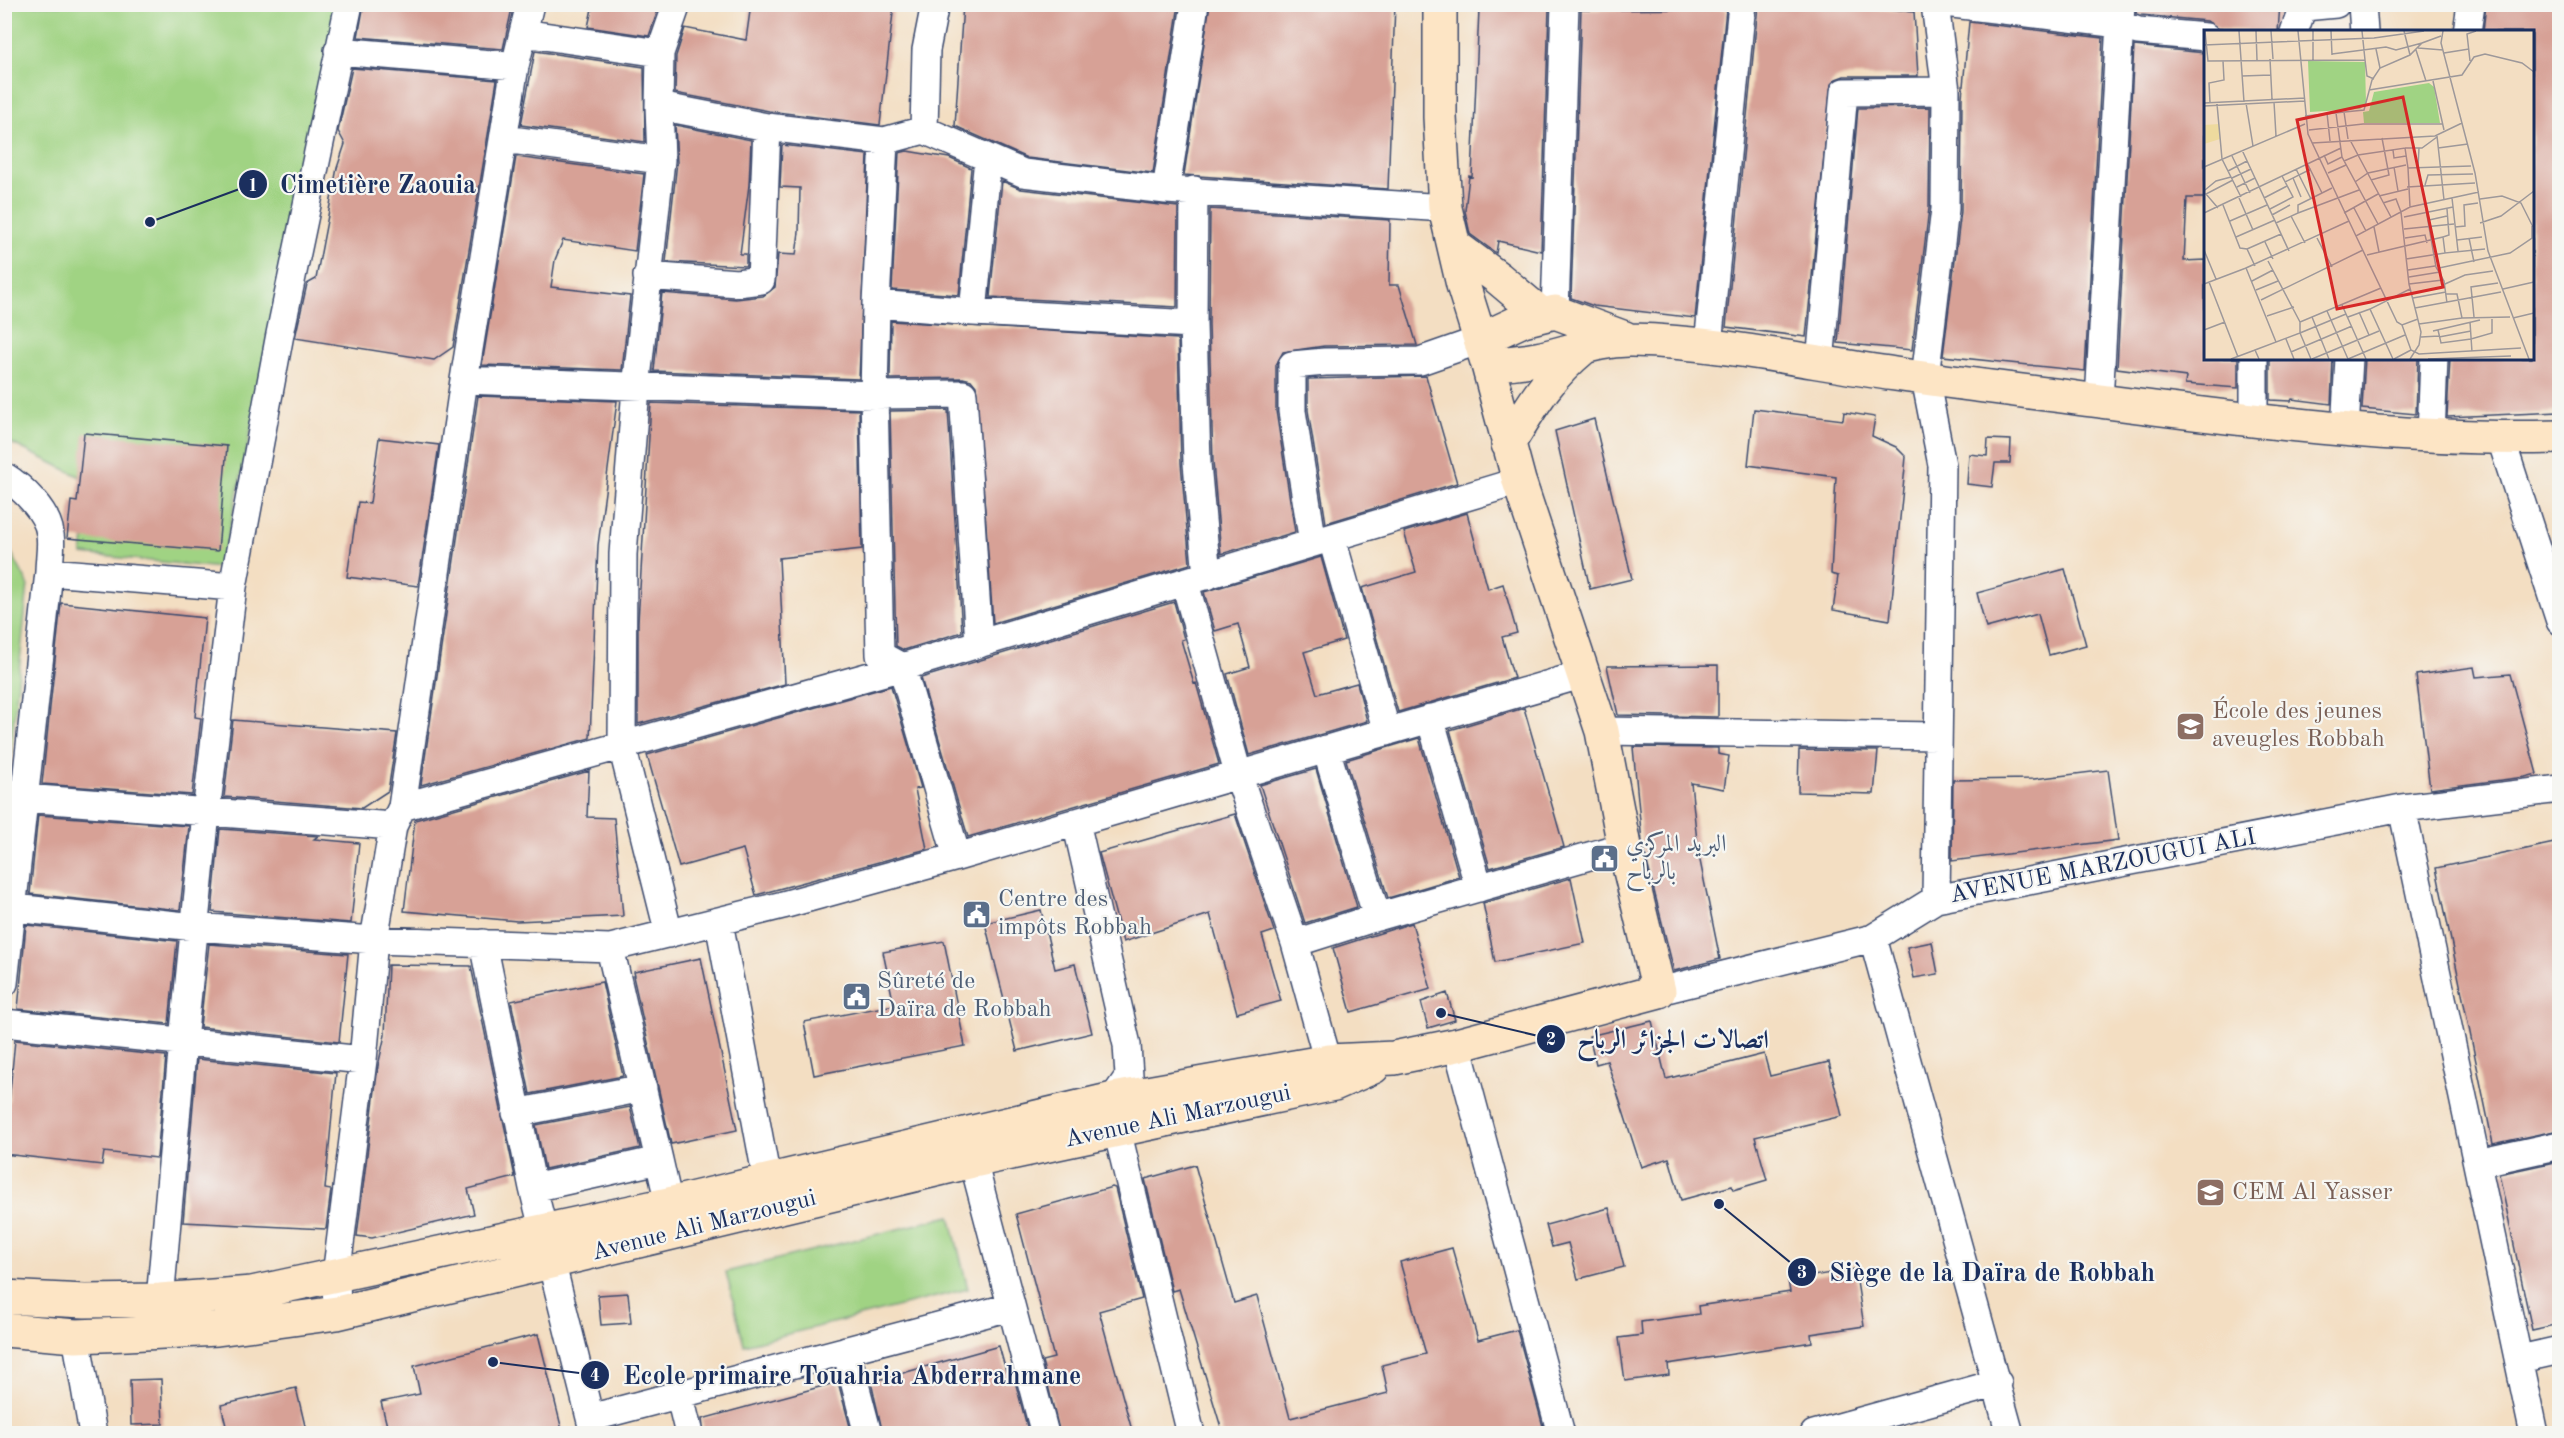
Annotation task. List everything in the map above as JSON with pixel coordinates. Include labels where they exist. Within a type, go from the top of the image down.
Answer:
[{"type":"main road","points":[[1440,4],[1440,117],[1445,208],[1476,351],[1602,731],[1624,846],[1659,990]]},
{"type":"main road","points":[[1455,247],[1549,314],[1629,339]]},
{"type":"main road","points":[[1476,351],[1511,324],[1549,314]]},
{"type":"main road","points":[[1476,351],[1537,359],[1588,344],[1629,339],[1708,345],[1925,378],[2254,422],[2431,436],[2501,439],[2559,437]]},
{"type":"main road","points":[[1508,444],[1558,369],[1588,344]]},
{"type":"main road","name":"Avenue Ali Marzougui","points":[[4,1297],[85,1301],[160,1300],[252,1293],[669,1204],[767,1180],[1331,1073],[1457,1045],[1659,990]]},
{"type":"main road","name":"Avenue Ali Marzougui","points":[[4,1330],[76,1336],[217,1329],[337,1313],[973,1161],[1115,1114]]},
{"type":"street","points":[[160,1300],[206,813],[233,588],[280,334],[349,4]]},
{"type":"street","points":[[337,1313],[336,1276],[363,1059],[374,940],[398,817],[515,66],[530,4]]},
{"type":"street","points":[[669,934],[622,746],[623,554],[636,388],[661,160],[660,53],[677,4]]},
{"type":"street","points":[[924,130],[926,50],[935,4]]},
{"type":"street","points":[[1166,190],[1195,4]]},
{"type":"street","points":[[1549,314],[1565,4]]},
{"type":"street","points":[[1708,345],[1742,4]]},
{"type":"street","points":[[1935,4],[1946,91],[1945,209],[1925,378],[1942,465],[1936,899]]},
{"type":"street","points":[[1953,4],[2120,14],[2138,32],[2204,37]]},
{"type":"street","points":[[2301,14],[2336,4]]},
{"type":"street","points":[[2362,4],[2364,30]]},
{"type":"street","points":[[2468,30],[2471,4]]},
{"type":"street","points":[[2099,400],[2120,14]]},
{"type":"street","points":[[523,33],[660,53]]},
{"type":"street","points":[[338,51],[515,66]]},
{"type":"street","points":[[1820,363],[1844,92],[1946,91]]},
{"type":"street","points":[[659,106],[766,127],[884,141],[924,130],[1023,173],[1166,190],[1194,190],[1445,208]]},
{"type":"street","points":[[647,276],[737,283],[761,280],[766,127]]},
{"type":"street","points":[[504,139],[661,160]]},
{"type":"street","points":[[884,141],[874,395],[880,655],[902,667],[957,857]]},
{"type":"street","points":[[972,312],[988,158]]},
{"type":"street","points":[[1194,190],[1196,580],[1239,777],[1295,943],[1331,1073]]},
{"type":"street","points":[[876,304],[972,312],[1193,324]]},
{"type":"street","points":[[1387,732],[1323,541],[1292,411],[1292,365],[1324,362],[1420,361],[1476,351]]},
{"type":"street","points":[[2254,360],[2254,422]]},
{"type":"street","points":[[2345,431],[2349,360]]},
{"type":"street","points":[[2431,436],[2434,360]]},
{"type":"street","points":[[465,380],[874,395],[963,394],[979,644]]},
{"type":"street","points":[[2501,439],[2559,621]]},
{"type":"street","points":[[4,476],[18,485],[44,517],[51,532],[49,572],[14,908],[4,983]]},
{"type":"street","points":[[24,798],[206,813],[398,817],[622,746],[902,667],[1519,481]]},
{"type":"street","points":[[49,572],[233,588]]},
{"type":"street","points":[[14,908],[195,927],[374,940],[610,948],[719,922],[957,857],[1584,675]]},
{"type":"street","points":[[1430,718],[1479,888]]},
{"type":"street","points":[[1602,731],[1938,736]]},
{"type":"street","points":[[1326,749],[1377,917]]},
{"type":"street","name":"AVENUE MARZOUGUI ALI","points":[[1659,990],[1873,938],[1936,899],[2402,808],[2559,789]]},
{"type":"street","points":[[2402,808],[2534,1434]]},
{"type":"street","points":[[1076,822],[1127,1045],[1129,1076],[1115,1114],[1191,1434]]},
{"type":"street","points":[[1295,943],[1624,846]]},
{"type":"street","points":[[719,922],[767,1180]]},
{"type":"street","points":[[1873,938],[1998,1383],[2010,1434]]},
{"type":"street","points":[[483,943],[516,1113],[592,1426],[679,1393],[1010,1307]]},
{"type":"street","points":[[610,948],[669,1204]]},
{"type":"street","points":[[4,1023],[363,1059]]},
{"type":"street","points":[[1457,1045],[1561,1434]]},
{"type":"street","points":[[516,1113],[643,1088]]},
{"type":"street","points":[[2478,1163],[2559,1145]]},
{"type":"street","points":[[533,1188],[659,1160]]},
{"type":"street","points":[[973,1161],[1045,1434]]},
{"type":"street","points":[[76,1336],[93,1434]]},
{"type":"street","points":[[846,1350],[868,1434]]},
{"type":"street","points":[[2520,1359],[2559,1350]]},
{"type":"street","points":[[1814,1434],[1998,1383]]},
{"type":"street","points":[[679,1393],[689,1434]]},
{"type":"green space","points":[[4,5],[344,5],[221,568],[82,554],[91,482],[5,440]]},
{"type":"green space","points":[[5,541],[28,584],[5,808]]},
{"type":"green space","points":[[950,1216],[968,1289],[744,1345],[726,1272]]},
{"type":"building","points":[[364,4],[513,4],[503,49],[358,37]]},
{"type":"building","points":[[593,4],[660,4],[649,36],[588,27]]},
{"type":"building","points":[[751,4],[894,4],[880,125],[769,111],[675,93],[676,56],[685,28],[746,40]]},
{"type":"building","points":[[963,4],[1179,4],[1153,173],[1027,158],[955,126]]},
{"type":"building","points":[[1210,4],[1395,4],[1388,189],[1184,175]]},
{"type":"building","points":[[2137,4],[2280,4],[2278,30],[2219,29],[2207,21],[2136,14]]},
{"type":"building","points":[[2486,4],[2559,4],[2555,48],[2559,48],[2559,412],[2447,417],[2450,360],[2534,360],[2534,30],[2483,30]]},
{"type":"building","points":[[1821,5],[1914,12],[1918,76],[1844,76],[1831,84],[1806,337],[1726,327],[1758,6]]},
{"type":"building","points":[[1549,8],[1541,251],[1498,241],[1496,253],[1470,234],[1465,211],[1469,176],[1472,177],[1479,9]]},
{"type":"building","points":[[1726,9],[1695,318],[1594,306],[1571,298],[1581,10]]},
{"type":"building","points":[[1969,22],[2103,38],[2085,371],[1943,356],[1961,211],[1962,97]]},
{"type":"building","points":[[2134,46],[2204,53],[2204,198],[2187,198],[2184,261],[2204,260],[2204,360],[2238,360],[2238,388],[2185,384],[2186,377],[2117,368]]},
{"type":"building","points":[[535,51],[644,67],[645,142],[521,125]]},
{"type":"building","points":[[352,68],[497,80],[453,347],[434,360],[295,338],[307,284],[316,279],[337,168],[345,144],[338,131]]},
{"type":"building","points":[[1930,107],[1929,208],[1912,350],[1838,343],[1858,108]]},
{"type":"building","points":[[675,125],[751,140],[749,185],[740,254],[746,254],[746,266],[666,262],[677,162]]},
{"type":"building","points":[[782,145],[868,155],[859,379],[654,371],[662,293],[736,299],[763,296],[775,287],[778,254],[796,255],[800,188],[780,187]]},
{"type":"building","points":[[907,151],[949,158],[971,168],[959,295],[892,290],[899,153]]},
{"type":"building","points":[[516,157],[644,174],[635,251],[563,240],[555,260],[551,287],[630,296],[622,370],[482,365]]},
{"type":"building","points":[[1002,181],[1021,189],[1178,207],[1177,307],[990,297]]},
{"type":"building","points":[[1210,209],[1390,220],[1389,285],[1399,285],[1417,345],[1324,346],[1283,352],[1276,365],[1276,411],[1295,532],[1221,554],[1213,462],[1209,324]]},
{"type":"building","points":[[891,321],[1178,339],[1181,463],[1190,564],[993,623],[976,386],[971,380],[963,378],[890,379]]},
{"type":"building","points":[[2270,360],[2333,360],[2331,404],[2292,399],[2291,401],[2270,400]]},
{"type":"building","points":[[2365,360],[2418,360],[2416,414],[2362,409]]},
{"type":"building","points":[[1426,376],[1457,483],[1326,523],[1308,410],[1308,379]]},
{"type":"building","points":[[478,396],[617,401],[598,545],[590,738],[421,785]]},
{"type":"building","points":[[651,403],[859,410],[862,549],[779,558],[785,684],[638,724],[638,622]]},
{"type":"building","points":[[1754,409],[1843,420],[1844,412],[1875,417],[1872,436],[1896,447],[1906,457],[1890,620],[1833,610],[1838,576],[1831,574],[1836,477],[1748,465]]},
{"type":"building","points":[[948,410],[962,632],[904,650],[896,646],[890,411]]},
{"type":"building","points":[[1594,419],[1632,579],[1590,589],[1555,431]]},
{"type":"building","points":[[84,433],[227,446],[218,551],[67,538],[71,501],[77,502]]},
{"type":"building","points":[[379,438],[439,445],[418,586],[347,577],[358,502],[370,503]]},
{"type":"building","points":[[1988,439],[2011,440],[2010,463],[1995,463],[1992,487],[1967,484],[1969,454],[1987,456]]},
{"type":"building","points":[[1467,513],[1488,589],[1503,584],[1517,633],[1502,637],[1514,678],[1398,712],[1362,588],[1416,572],[1404,532]]},
{"type":"building","points":[[1321,557],[1344,640],[1304,652],[1317,694],[1357,683],[1367,721],[1249,755],[1227,674],[1250,667],[1238,624],[1215,631],[1204,592]]},
{"type":"building","points":[[2065,569],[2086,645],[2049,655],[2038,614],[1986,628],[1977,593]]},
{"type":"building","points":[[1174,602],[1184,639],[1181,640],[1219,764],[968,837],[921,678]]},
{"type":"building","points":[[61,603],[205,618],[195,717],[201,718],[192,795],[42,784]]},
{"type":"building","points":[[1718,665],[1718,717],[1618,715],[1607,666]]},
{"type":"building","points":[[2474,667],[2476,677],[2510,674],[2537,774],[2430,789],[2416,675]]},
{"type":"building","points":[[891,686],[921,788],[915,789],[927,849],[756,895],[743,849],[679,867],[647,755]]},
{"type":"building","points":[[1524,708],[1564,847],[1490,868],[1450,730]]},
{"type":"building","points":[[233,720],[397,733],[388,791],[362,808],[224,797]]},
{"type":"building","points":[[1419,738],[1459,877],[1388,898],[1346,760]]},
{"type":"building","points":[[1633,747],[1718,748],[1718,754],[1729,756],[1724,789],[1691,783],[1698,851],[1720,959],[1674,971],[1642,842]]},
{"type":"building","points":[[1799,750],[1878,751],[1874,794],[1798,792]]},
{"type":"building","points":[[1316,769],[1357,907],[1305,923],[1260,785]]},
{"type":"building","points":[[2108,770],[2118,840],[1952,861],[1953,780],[2034,779]]},
{"type":"building","points":[[589,771],[587,817],[614,818],[623,916],[517,921],[404,911],[415,820]]},
{"type":"building","points":[[1235,814],[1274,931],[1262,935],[1281,1001],[1237,1013],[1210,914],[1123,942],[1099,853]]},
{"type":"building","points":[[38,815],[189,826],[180,910],[30,894]]},
{"type":"building","points":[[220,829],[318,836],[314,839],[359,843],[351,923],[212,912]]},
{"type":"building","points":[[2559,842],[2559,1130],[2493,1144],[2436,868]]},
{"type":"building","points":[[1571,878],[1585,943],[1495,962],[1483,903]]},
{"type":"building","points":[[1041,910],[1055,969],[1075,964],[1092,1033],[1017,1051],[985,923]]},
{"type":"building","points":[[1412,923],[1431,989],[1351,1012],[1333,948]]},
{"type":"building","points":[[26,925],[177,941],[169,1024],[18,1009]]},
{"type":"building","points":[[944,941],[965,1046],[814,1075],[804,1022],[894,1005],[883,952]]},
{"type":"building","points":[[1932,942],[1938,974],[1914,978],[1907,947]]},
{"type":"building","points":[[209,944],[348,954],[339,1042],[200,1027]]},
{"type":"building","points":[[701,958],[737,1130],[671,1144],[633,976],[635,976],[634,972]]},
{"type":"building","points":[[388,965],[471,966],[515,1177],[468,1189],[474,1214],[372,1238],[357,1236],[378,1066],[385,1035]]},
{"type":"building","points":[[602,982],[623,1076],[530,1094],[511,1001]]},
{"type":"building","points":[[1447,993],[1455,1020],[1428,1028],[1421,1002]]},
{"type":"building","points":[[1652,1021],[1666,1079],[1764,1054],[1770,1076],[1829,1062],[1842,1116],[1755,1137],[1767,1180],[1733,1190],[1732,1186],[1681,1200],[1669,1158],[1641,1167],[1607,1061],[1596,1064],[1589,1036]]},
{"type":"building","points":[[15,1040],[166,1056],[157,1158],[104,1152],[102,1165],[4,1154]]},
{"type":"building","points":[[197,1059],[336,1073],[325,1189],[331,1190],[326,1229],[183,1222]]},
{"type":"building","points":[[630,1107],[640,1148],[545,1169],[536,1125]]},
{"type":"building","points":[[2559,1161],[2559,1324],[2532,1330],[2499,1174]]},
{"type":"building","points":[[1195,1165],[1234,1303],[1257,1296],[1290,1418],[1388,1393],[1382,1365],[1426,1354],[1400,1262],[1452,1248],[1478,1340],[1517,1330],[1545,1434],[1223,1434],[1179,1289],[1172,1291],[1145,1179]]},
{"type":"building","points":[[1115,1188],[1142,1299],[1099,1311],[1133,1434],[1060,1434],[1042,1361],[1054,1358],[1016,1214]]},
{"type":"building","points":[[1609,1208],[1624,1267],[1578,1279],[1568,1243],[1552,1247],[1546,1225]]},
{"type":"building","points":[[1855,1269],[1864,1326],[1811,1334],[1812,1342],[1668,1364],[1669,1375],[1625,1381],[1619,1338],[1642,1335],[1641,1322],[1699,1314],[1698,1306],[1790,1292],[1788,1280]]},
{"type":"building","points":[[628,1293],[631,1323],[601,1325],[598,1295]]},
{"type":"building","points":[[538,1334],[563,1434],[389,1434],[381,1402],[420,1394],[414,1366]]},
{"type":"building","points":[[999,1346],[1006,1371],[1012,1370],[1029,1434],[883,1434],[871,1382]]},
{"type":"building","points":[[161,1379],[163,1424],[131,1425],[130,1380]]},
{"type":"building","points":[[838,1382],[852,1434],[704,1434],[702,1419]]},
{"type":"building","points":[[296,1388],[307,1434],[228,1434],[221,1405]]},
{"type":"place","name":"Cimetière Zaouia","points":[[150,222]]},
{"type":"place","name":"École des jeunes aveugles Robbah","points":[[2191,726]]},
{"type":"place","name":"البريد المركزي بالرباح","points":[[1605,859]]},
{"type":"place","name":"Centre des impôts Robbah","points":[[977,914]]},
{"type":"place","name":"Sûreté de Daïra de Robbah","points":[[856,996]]},
{"type":"place","name":"اتصالات الجزائر الرباح","points":[[1441,1013]]},
{"type":"place","name":"CEM Al Yasser","points":[[2211,1193]]},
{"type":"place","name":"Siège de la Daïra de Robbah","points":[[1719,1204]]},
{"type":"place","name":"Ecole primaire Touahria Abderrahmane","points":[[493,1362]]}]
